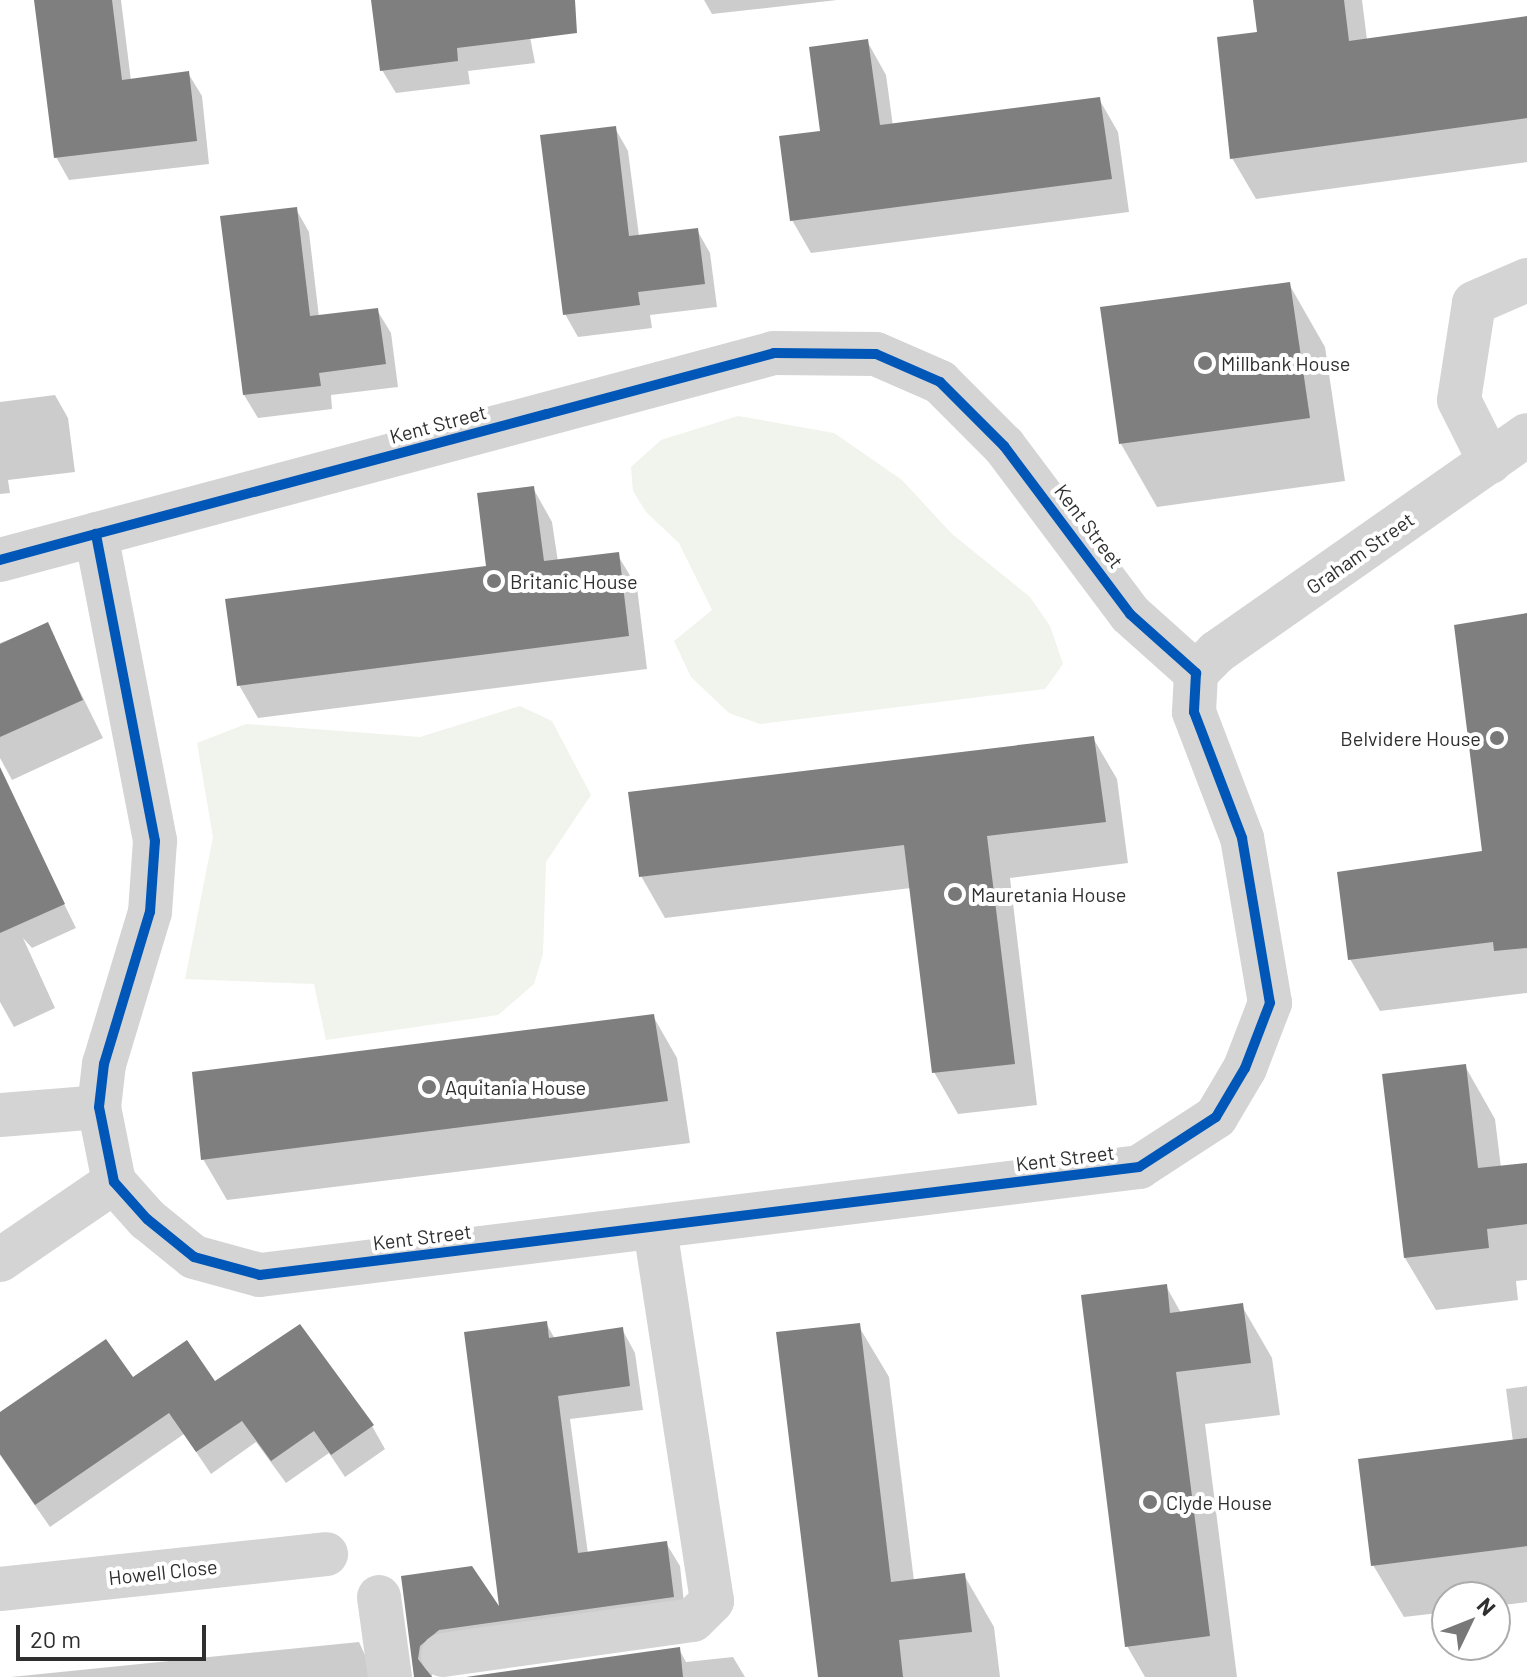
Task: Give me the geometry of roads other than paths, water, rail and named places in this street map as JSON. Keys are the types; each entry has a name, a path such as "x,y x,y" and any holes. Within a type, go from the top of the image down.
{"street":[{"path":"1490,462 1459,400 1474,303 1527,280"},
{"name":"Kent Street","path":"0,560 774,353 876,354 940,382 1004,446 1130,614 1196,673 1194,712 1242,838 1270,1003 1245,1068 1216,1117 1139,1167 260,1275 194,1257 147,1219 114,1182"},
{"name":"Graham Street","path":"1196,673 1217,652 1527,435"},
{"path":"0,1260 114,1182 99,1107 104,1064 150,912 155,841 96,534"},
{"path":"0,1115 99,1107"},
{"path":"443,1655 693,1620 712,1601 655,1227"},
{"name":"Howell Close","path":"0,1589 326,1554"},
{"path":"379,1597 390,1677"}],"place":[{"name":"Millbank House","path":"1205,363"},
{"name":"Britanic House","path":"494,581"},
{"name":"Belvidere House","path":"1497,738"},
{"name":"Mauretania House","path":"955,894"},
{"name":"Aquitania House","path":"429,1087"},
{"name":"Clyde House","path":"1150,1502"}]}
